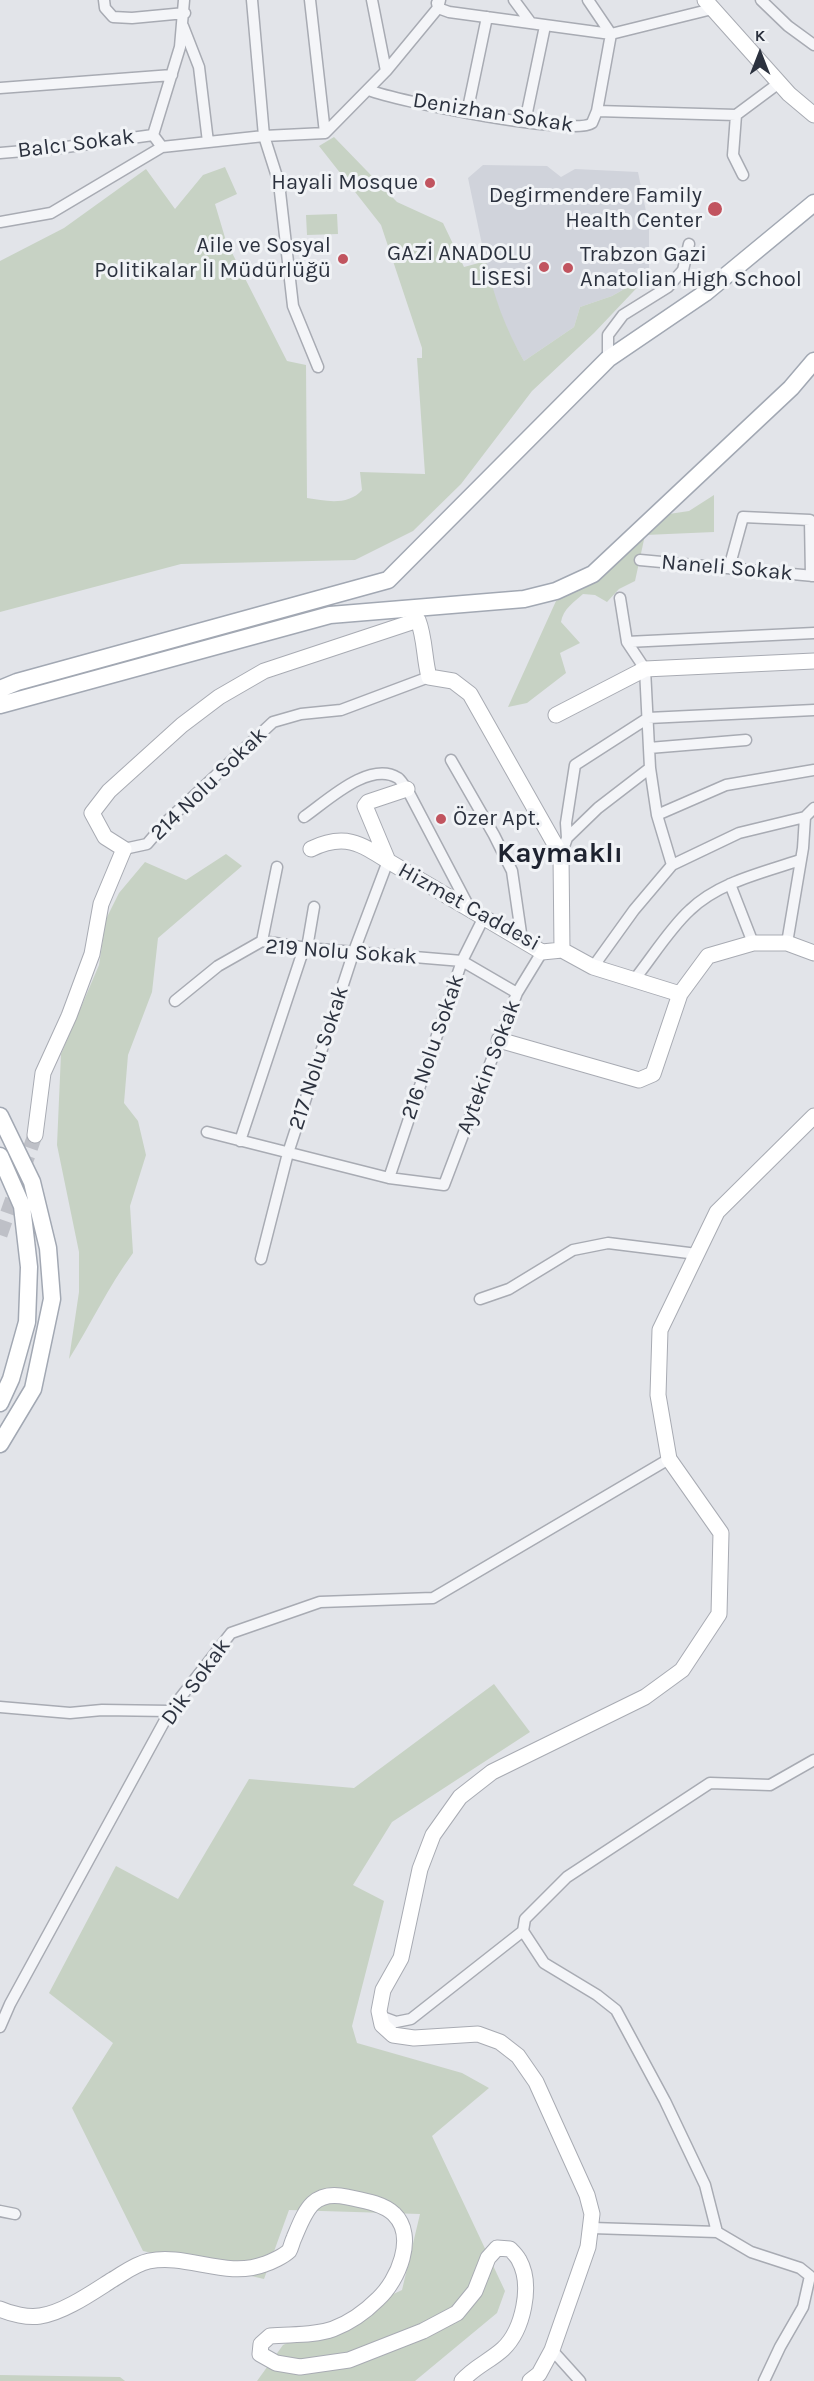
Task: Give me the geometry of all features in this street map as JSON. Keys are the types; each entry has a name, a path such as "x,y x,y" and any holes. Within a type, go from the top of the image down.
{"main road":[{"path":"0,689 17,682 388,580 608,360 705,293 814,203"},
{"path":"0,705 330,615 524,599 556,591 593,574 791,388 814,361"},
{"path":"0,1116 33,1182 48,1248 52,1299 33,1389 0,1444"},
{"path":"0,1156 22,1206 29,1267 27,1322 11,1379 0,1403"}],"street":[{"path":"104,0 105,8 113,17 184,19"},
{"path":"162,147 153,135 180,47 184,0"},
{"path":"252,0 264,136 279,183 293,306 318,367"},
{"path":"310,0 325,133"},
{"path":"372,0 386,71"},
{"path":"514,0 531,23"},
{"path":"588,0 611,34 597,111"},
{"path":"761,0 788,26 814,45"},
{"path":"0,222 51,213 162,147 264,136 325,133 386,71 438,3 487,17 611,34 708,5 779,83 814,115"},
{"path":"467,113 487,17"},
{"path":"184,19 199,68 208,142"},
{"path":"525,122 545,26"},
{"path":"0,88 172,75"},
{"path":"743,175 733,155 736,115 779,83"},
{"name":"Denizhan Sokak","path":"369,90 467,113 525,122 587,127 592,123 597,111 736,115"},
{"name":"Balcı Sokak","path":"0,153 59,148 153,135"},
{"path":"608,360 608,335 623,315 668,286 683,270 689,243"},
{"path":"729,568 743,517 810,519 812,576"},
{"name":"Naneli Sokak","path":"640,560 812,576"},
{"path":"620,598 627,642 645,669 650,768 657,815 672,865"},
{"path":"35,1135 43,1073 69,1016 92,954 101,904 124,849 105,837 92,813 109,791 182,725 219,697 264,671 418,620 423,633 429,677"},
{"path":"627,642 814,633"},
{"path":"556,715 645,669 814,661"},
{"name":"214 Nolu Sokak","path":"124,849 147,844 165,823 273,722 302,714 341,710 429,677"},
{"name":"Hizmet Caddesi","path":"407,789 368,802 365,806 388,861 542,952 562,950 561,855 470,694 453,681 429,677"},
{"path":"561,855 567,838 566,823 575,765 648,718 814,710"},
{"path":"649,748 746,740"},
{"path":"451,760 512,871 522,940"},
{"path":"567,838 598,808 650,768"},
{"path":"657,815 726,784 814,770"},
{"path":"304,817 355,779 383,774 399,778 477,915"},
{"path":"787,943 805,817 814,805"},
{"path":"594,967 634,910 672,865 739,833 805,817"},
{"path":"311,849 340,840 360,844 388,861"},
{"path":"634,980 689,910 708,896 730,884 800,860"},
{"name":"217 Nolu Sokak","path":"261,1259 288,1154 354,951 388,861"},
{"path":"262,941 277,867"},
{"path":"730,884 753,943"},
{"path":"240,1141 301,957 307,948 314,907"},
{"name":"216 Nolu Sokak","path":"389,1178 477,915"},
{"name":"219 Nolu Sokak","path":"175,1002 218,966 262,941 307,948 462,961 517,993"},
{"path":"499,1040 639,1080 653,1074 680,994 708,956 753,943 787,943 814,953"},
{"path":"562,950 594,967 680,994"},
{"name":"Aytekin Sokak","path":"389,1178 444,1185 517,993 542,952"},
{"path":"530,2381 539,2374 552,2350 571,2300 592,2228 592,2214 587,2195 536,2082 519,2056 500,2042 478,2034 435,2037 393,2035 382,2025 380,2016 383,1990 401,1958 420,1869 433,1835 460,1797 492,1772 645,1697 682,1670 719,1614 721,1533 669,1459 657,1395 660,1330 717,1212 814,1116"},
{"path":"207,1132 389,1178"},
{"path":"480,1299 509,1289 573,1250 608,1243 697,1254"},
{"name":"Dik Sokak","path":"0,2027 10,2004 170,1711 231,1633 320,1602 433,1598 669,1459"},
{"path":"0,1707 70,1713 102,1710 170,1711"},
{"path":"380,2016 396,2022 411,2019 523,1931 525,1919 567,1877 710,1783 770,1785 814,1760"},
{"path":"523,1931 544,1963 597,1995 616,2010 665,2101 705,2185 717,2232"},
{"path":"0,2310 11,2314 39,2317 79,2301 131,2268 148,2261 168,2260 244,2270 266,2264 288,2251 307,2207 320,2198 342,2196 372,2203 394,2214 404,2234 403,2254 394,2279 380,2299 333,2329 315,2333 270,2336 261,2344 260,2354 276,2363 300,2367 349,2360 423,2331 457,2313 475,2291 488,2258 497,2248 510,2249 519,2261 525,2283 523,2310 514,2334 503,2348 471,2371 462,2381"},
{"path":"0,2211 15,2214"},
{"path":"592,2228 717,2232 751,2252 800,2268 810,2276 804,2307 780,2347 764,2381"},
{"path":"552,2350 580,2381"}],"shaded area":[{"name":"Trabzon Gazi Anatolian High School","path":"483,165 547,166 561,177 575,169 638,172 649,226 649,275 612,296 580,307 574,327 524,361 507,332 493,297 468,178"}],"green space":[{"path":"334,137 397,202 443,223 464,267 486,261 501,312 524,361 574,327 580,307 612,296 649,275 594,333 532,391 461,484 413,531 355,560 181,564 0,612 0,261 64,228 146,169 175,209 203,175 225,167 237,194 215,204 226,241 287,361 306,365 307,498 336,501 350,498 362,490 360,472 425,474 417,358 422,358 422,348 381,225 319,146"},
{"path":"337,214 338,234 307,235 306,215"},
{"path":"714,495 714,532 645,535 635,581 619,589 607,602 595,595 583,594 569,606 561,622 580,643 560,653 566,673 527,703 508,707 556,601 600,578 645,532 669,514 689,511"},
{"path":"226,854 242,866 158,938 152,992 128,1055 124,1103 138,1121 146,1155 130,1206 133,1253 69,1359 79,1292 79,1252 57,1145 61,1054 99,965 106,919 119,893 145,862 186,880"},
{"path":"494,1684 530,1732 392,1822 353,1885 384,1901 352,2026 357,2043 462,2073 489,2088 432,2136 505,2291 497,2313 415,2381 257,2381 283,2345 402,2290 420,2214 289,2210 264,2279 143,2251 72,2108 113,2043 49,1993 116,1866 178,1899 249,1779 354,1788"},
{"path":"0,2375 120,2377 125,2381 0,2381"}],"tunnel":[{"path":"0,1235 35,1135"}],"place":[{"name":"Hayali Mosque","path":"430,183"},
{"name":"Degirmendere Family Health Center","path":"715,209"},
{"name":"Aile ve Sosyal Politikalar İl Müdürlüğü","path":"343,259"},
{"name":"GAZİ ANADOLU LİSESİ","path":"544,267"},
{"name":"Trabzon Gazi Anatolian High School","path":"568,268"},
{"name":"Özer Apt.","path":"441,819"}],"district":[{"name":"Kaymaklı","path":"560,854"}]}
